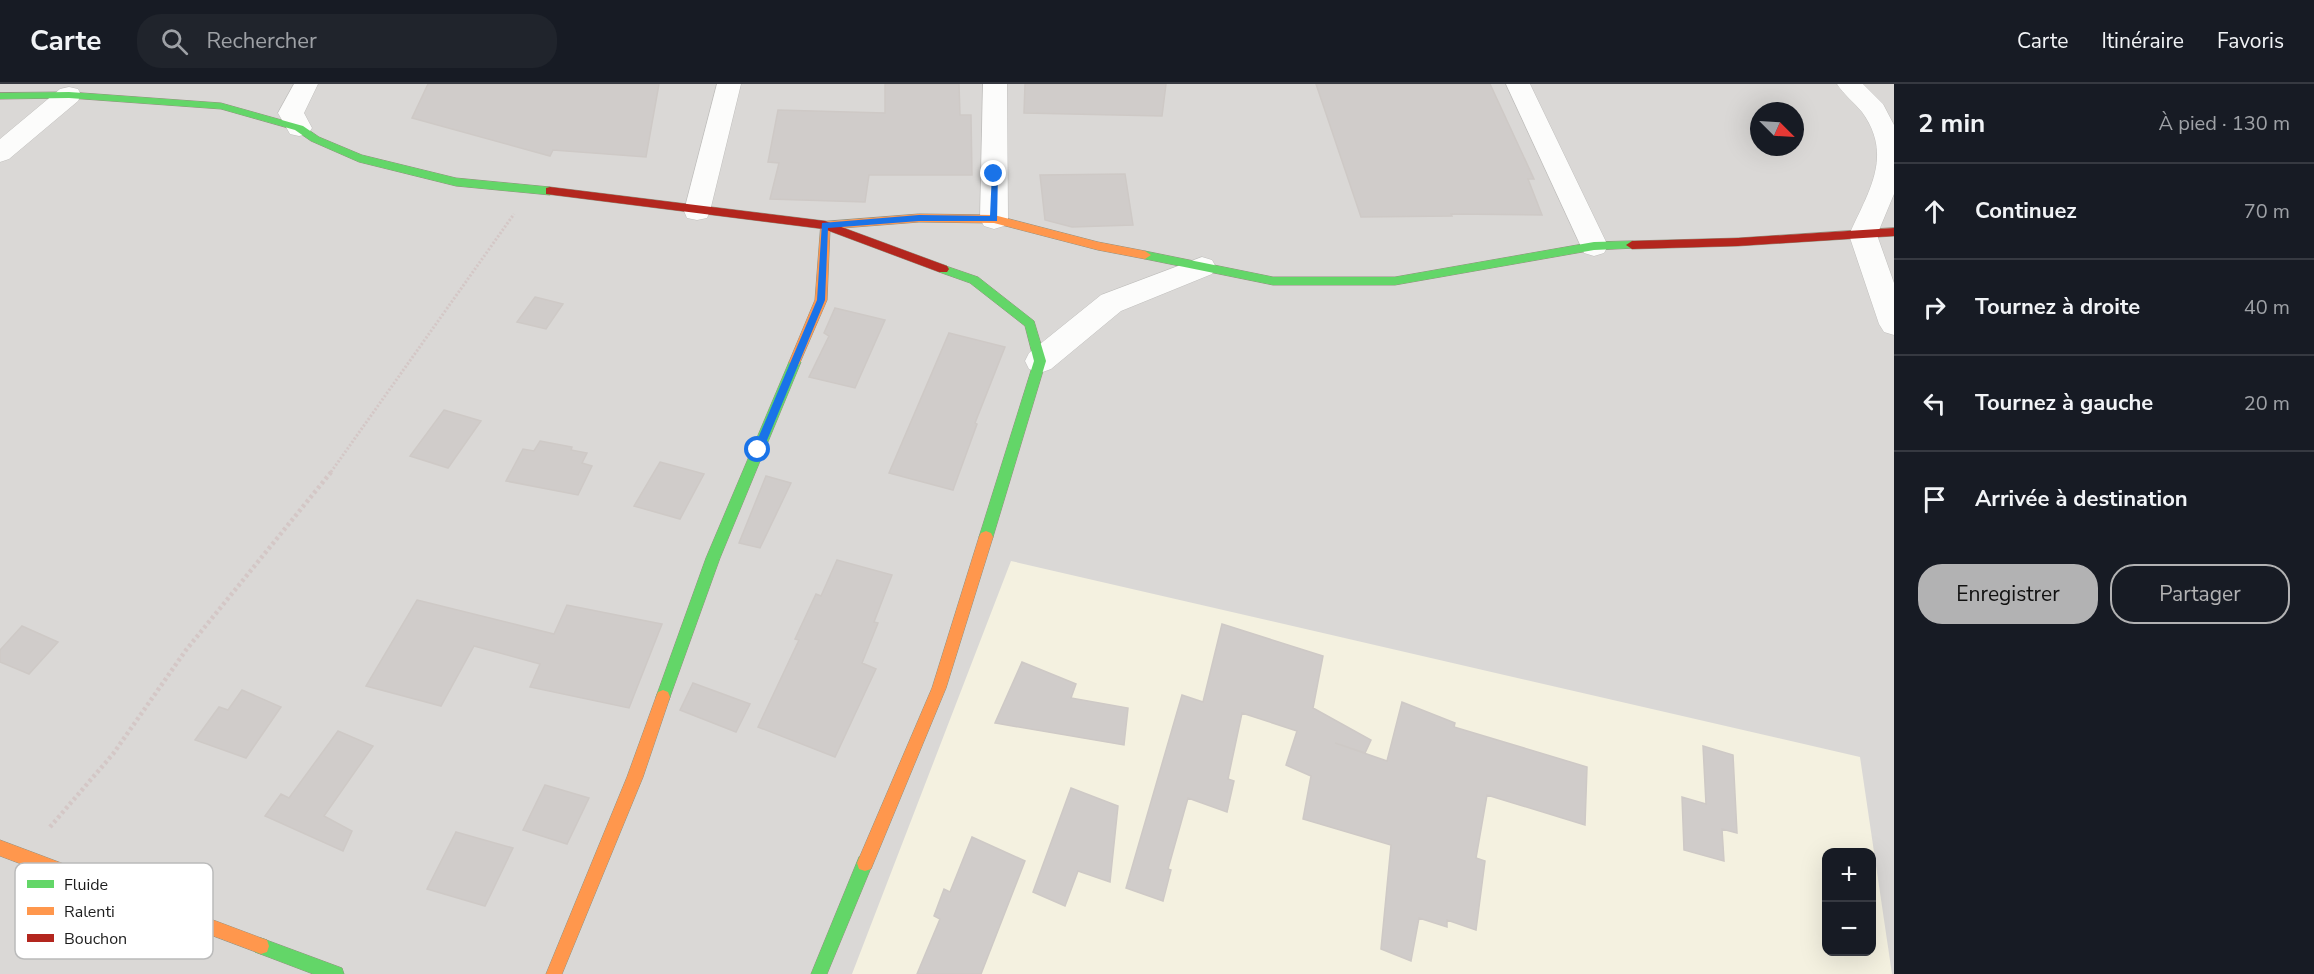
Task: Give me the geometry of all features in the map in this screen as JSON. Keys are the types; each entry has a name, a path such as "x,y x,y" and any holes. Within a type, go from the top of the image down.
{"street":[{"path":"299,128 291,113 306,84"},
{"path":"697,211 729,84"},
{"path":"994,219 995,84"},
{"path":"1518,84 1594,246"},
{"path":"1849,84 1874,110 1892,148 1891,170 1863,235 1894,324"},
{"path":"0,153 69,95"},
{"path":"0,96 69,95 221,106 299,128 315,139 358,158 456,182 588,195 697,211 825,225 919,218 994,219 1087,243 1273,281 1395,281 1594,246 1738,242 1863,235 1894,231"},
{"path":"819,974 939,688 1040,361 1030,324 974,280 825,225"},
{"path":"554,974 635,777 713,558 821,300 825,225"},
{"path":"1040,361 1111,303 1202,267"},
{"path":"0,848 40,863"},
{"path":"213,928 336,974"}],"path":[{"path":"24,857 113,754 186,650 339,462 531,189"}],"shaded area":[{"path":"0,84 1894,84 1894,974 0,974"},
{"path":"1011,561 1860,757 1873,848 1822,848 1822,956 1876,956 1876,866 1892,974 852,974"}],"building":[{"path":"428,84 659,84 646,157 553,150 550,156 412,118"},
{"path":"885,84 959,84 960,115 971,115 972,175 869,175 865,202 770,199 779,163 768,162 778,110 885,113"},
{"path":"1025,84 1166,84 1162,116 1024,113"},
{"path":"1316,84 1490,84 1534,179 1528,179 1542,215 1451,214 1452,216 1361,217"},
{"path":"1125,174 1133,225 1072,227 1045,220 1040,175"},
{"path":"535,297 563,304 546,329 517,322"},
{"path":"835,308 885,320 855,388 809,377 829,336 824,333"},
{"path":"949,333 1005,347 975,423 977,424 953,490 889,473"},
{"path":"444,410 481,421 448,468 410,456"},
{"path":"540,441 572,447 571,450 587,453 582,463 592,466 578,495 506,481 523,449 534,451"},
{"path":"660,462 704,474 680,519 634,506"},
{"path":"766,476 791,483 760,548 739,543"},
{"path":"837,560 892,575 874,622 878,623 862,663 876,669 835,757 758,727 799,640 795,639 816,594 821,596"},
{"path":"417,600 554,634 567,605 662,624 629,708 530,687 540,664 474,646 441,706 366,686"},
{"path":"1222,624 1323,656 1313,708 1371,740 1365,753 1335,743 1387,761 1402,702 1455,723 1454,727 1587,767 1585,825 1487,795 1476,858 1485,861 1476,930 1447,920 1447,927 1419,918 1411,961 1381,949 1391,845 1303,819 1311,776 1286,765 1297,731 1242,713 1228,779 1234,781 1227,812 1188,798 1168,869 1171,870 1163,901 1126,888 1182,695 1203,702"},
{"path":"22,626 58,642 29,674 0,662 0,650"},
{"path":"1022,662 1076,684 1071,698 1128,708 1124,745 995,723"},
{"path":"693,683 750,704 736,732 680,710"},
{"path":"242,690 281,707 246,758 195,740 219,707 228,710"},
{"path":"338,731 373,746 324,816 352,831 343,851 265,816 281,794 289,798"},
{"path":"1703,746 1733,755 1737,833 1722,829 1724,861 1684,850 1682,797 1706,804"},
{"path":"545,785 589,798 567,844 523,830"},
{"path":"1071,788 1118,806 1110,882 1078,871 1065,906 1033,892"},
{"path":"456,832 513,848 485,906 427,889"},
{"path":"972,837 1025,861 981,974 917,974 940,919 934,916 944,889 950,892"}],"traffic: fast":[{"path":"0,96 69,95 221,106 299,128 315,139 359,158 456,182 550,191"},
{"path":"1145,255 1273,281 1395,281 1594,246 1632,245"},
{"path":"943,269 974,280 1030,324 1040,361 986,537"},
{"path":"663,697 713,558 795,362"},
{"path":"819,974 865,863"},
{"path":"261,946 336,974"}],"traffic: slow":[{"path":"795,362 821,300 825,225 919,218 994,219 1098,246 1145,255"},
{"path":"865,863 939,688 986,537"},
{"path":"554,974 635,777 663,697"},
{"path":"0,848 40,863"},
{"path":"213,928 261,946"}],"traffic: jam":[{"path":"550,191 825,225 943,269"},
{"path":"1632,245 1738,242 1894,232"}],"route":[{"path":"758,450 821,300 825,225 919,218 994,219 994,174"}]}
